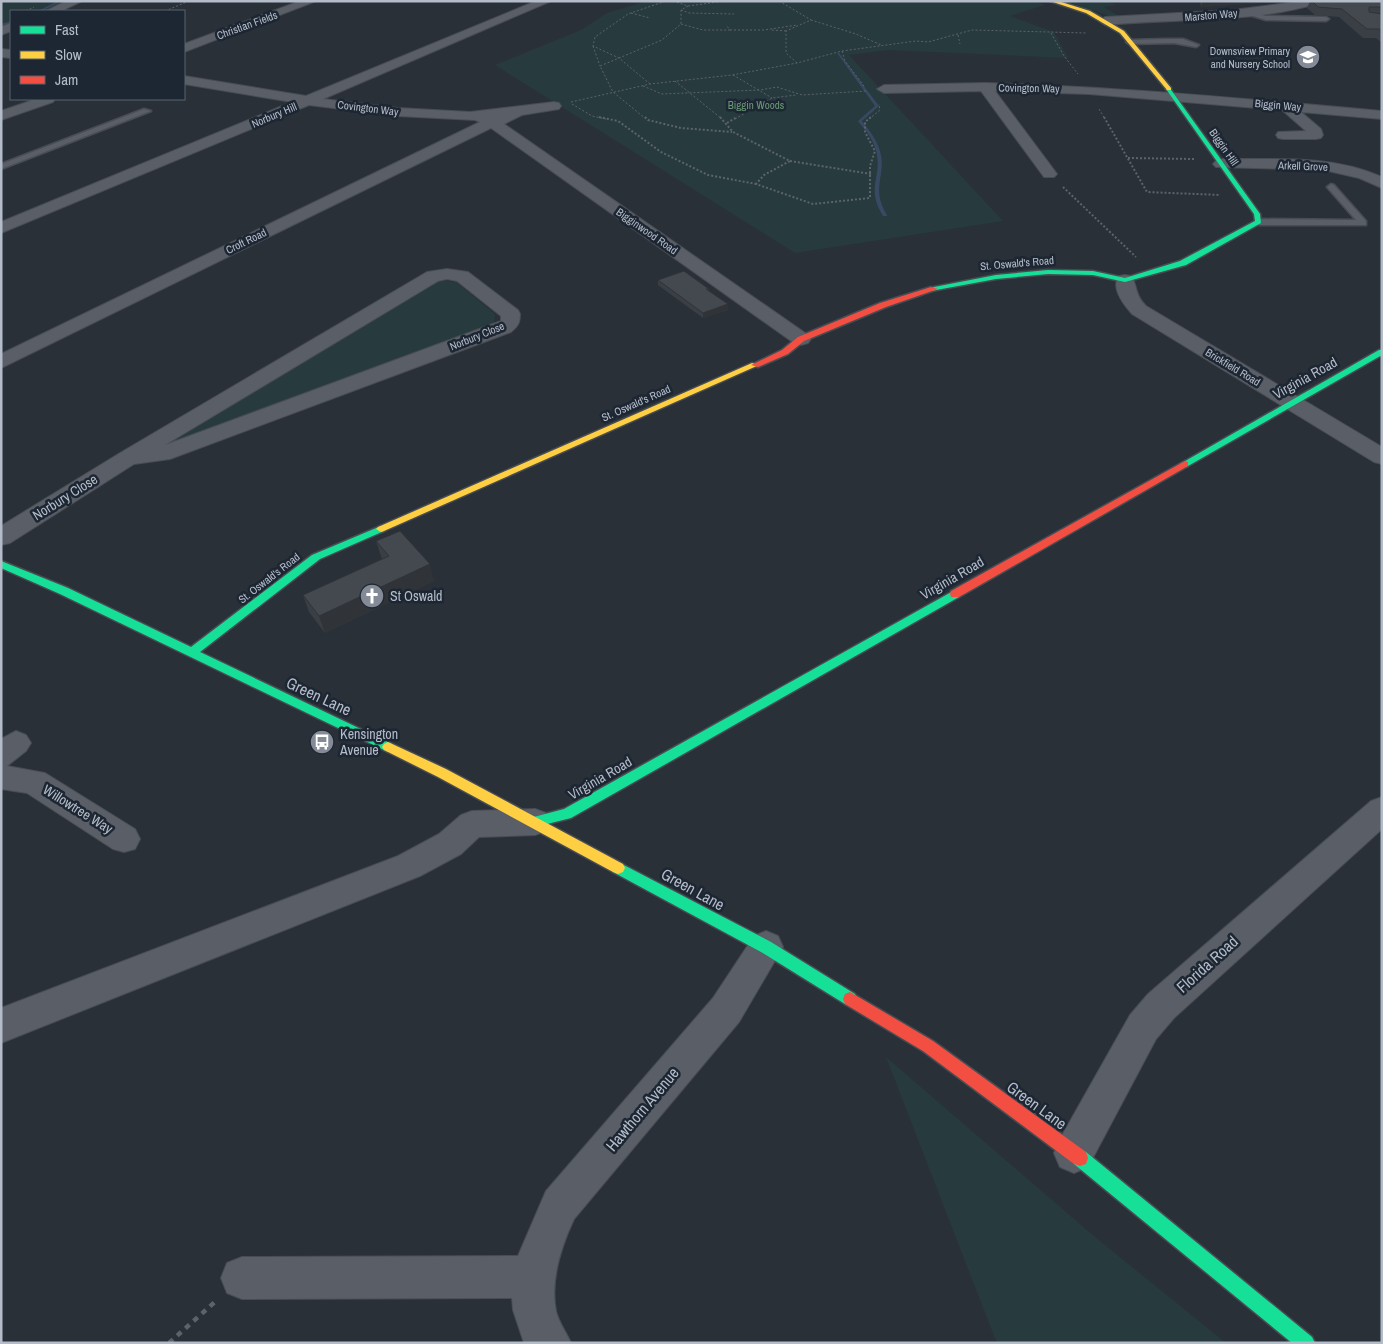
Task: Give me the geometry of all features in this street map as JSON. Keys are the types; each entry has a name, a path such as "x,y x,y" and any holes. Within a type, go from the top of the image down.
{"street":[{"path":"55,10 78,1"},
{"name":"Christian Fields","path":"185,48 311,1"},
{"name":"Norbury Hill","path":"1,228 546,1"},
{"name":"Biggin Hill","path":"1052,1 1088,12 1105,21 1125,37 1174,96 1257,214 1259,222"},
{"name":"Marston Way","path":"1105,21 1139,18 1204,17 1290,8 1315,1"},
{"name":"Covington Way","path":"185,80 311,100 405,112 472,116 554,106"},
{"path":"985,87 1049,174"},
{"name":"Covington Way","path":"884,89 985,87 1089,90 1174,96"},
{"name":"Biggin Way","path":"1174,96 1382,115"},
{"path":"1,116 45,100"},
{"path":"1284,134 1316,135 1316,132 1286,106"},
{"name":"Croft Road","path":"1,362 415,158 505,119 520,110"},
{"name":"Bigginwood Road","path":"472,116 492,123 801,339"},
{"name":"Arkell Grove","path":"1219,161 1343,168 1366,174 1382,183"},
{"path":"1125,280 1153,273 1183,262 1259,222"},
{"name":"St. Oswald's Road","path":"191,653 316,557 785,352 801,339 906,296 977,280 1020,274 1093,273 1125,280"},
{"name":"Norbury Close","path":"1,537 128,458 433,276 447,274 462,276 511,314 510,322 504,328 162,454 128,458"},
{"name":"Brickfield Road","path":"1125,280 1125,289 1139,310 1382,457"},
{"name":"Virginia Road","path":"535,822 567,814 1382,352"},
{"name":"Green Lane","path":"1,564 64,592 442,773 766,947 928,1046 1074,1153 1306,1343"},
{"name":"Willowtree Way","path":"1,776 34,782 124,838"},
{"name":"Florida Road","path":"1074,1153 1142,1027 1161,1006 1382,810"},
{"path":"1,1026 409,866 450,844 472,824 535,822"},
{"name":"Hawthorn Avenue","path":"549,1343 541,1333 534,1304 534,1277 546,1232 560,1205 726,1010 742,982 766,947"},
{"path":"242,1278 534,1277"}],"lane":[{"path":"1245,12 1266,18 1326,19"},
{"path":"1125,37 1192,42 1196,45"},
{"path":"1,167 147,111"},
{"path":"1259,222 1363,223 1331,187"}],"path":[{"path":"167,10 189,1"},
{"path":"666,1 631,12 614,21 603,33 594,37 593,46 600,66 613,92 648,120 681,128 733,132 790,161 871,174"},
{"path":"673,1 688,6"},
{"path":"681,10 688,6 724,1"},
{"path":"780,1 811,20 856,34 882,46"},
{"path":"681,10 689,13 734,14"},
{"path":"600,66 662,40 680,24 681,10"},
{"path":"631,12 650,18"},
{"path":"680,24 703,30 786,31 811,20"},
{"path":"726,25 730,30"},
{"path":"764,30 803,25"},
{"path":"842,51 845,61 880,105 880,110 865,122 865,132 875,150 870,166 870,198 813,204 756,184 708,175 661,152 618,122 592,116 569,103 650,84 732,75 797,63 842,51 928,42 972,30 1125,37"},
{"path":"786,31 786,53 797,63"},
{"path":"1051,33 1064,56 1089,90 1147,192 1243,196"},
{"path":"958,34 960,44"},
{"path":"593,46 619,58 650,84"},
{"path":"732,75 772,98"},
{"path":"675,81 727,123 733,132"},
{"path":"642,86 662,94 760,90 777,87 792,94 802,95"},
{"path":"727,123 772,98 884,89"},
{"path":"1128,158 1219,161"},
{"path":"756,184 764,175 790,161"},
{"path":"1049,174 1153,273"},
{"path":"169,1343 242,1278"}],"green space":[{"path":"1,1 71,1 48,10 10,10 10,24 1,28"},
{"name":"Biggin Woods","path":"647,1 1035,1 1045,5 1010,16 1054,32 1068,58 888,50 849,55 1003,221 795,253 495,65 581,30 607,13"},
{"path":"1066,1 1106,1 1117,5 1104,7 1119,16 1110,16"},
{"path":"431,282 456,282 495,314 494,323 487,329 170,445 157,447"},
{"path":"886,1057 1095,1237 1226,1343 999,1343 996,1341"}],"building":[{"path":"1312,1 1382,1 1382,7 1369,7 1369,12 1382,14 1382,31 1379,29 1367,29 1342,9 1318,7"},
{"path":"684,271 728,304 703,313 658,280"},
{"path":"400,531 430,564 319,616 303,595 389,556 376,541"}],"waterway":[{"path":"42,10 61,1"},
{"path":"1,25 10,22"},
{"path":"838,54 877,106 860,121 877,146 879,164 876,192 880,207 885,215"}],"traffic: fast":[{"path":"934,289 996,277 1048,272 1093,273 1125,280 1183,263 1259,222 1257,214 1169,89"},
{"path":"1185,464 1382,352"},
{"path":"191,653 316,557 381,529"},
{"path":"1,564 64,591 388,747"},
{"path":"535,822 567,814 955,594"},
{"path":"618,868 766,947 850,999"},
{"path":"1080,1158 1306,1343"}],"traffic: slow":[{"path":"1052,1 1088,12 1122,32 1169,89"},
{"path":"381,529 755,365"},
{"path":"388,747 442,773 618,868"}],"traffic: jam":[{"path":"755,365 785,352 801,339 883,305 934,289"},
{"path":"955,594 1185,464"},
{"path":"850,999 928,1046 1080,1158"}],"place":[{"name":"Downsview Primary and Nursery School","path":"1308,57"},
{"name":"St Oswald","path":"372,596"},
{"name":"Kensington Avenue","path":"322,742"}]}
